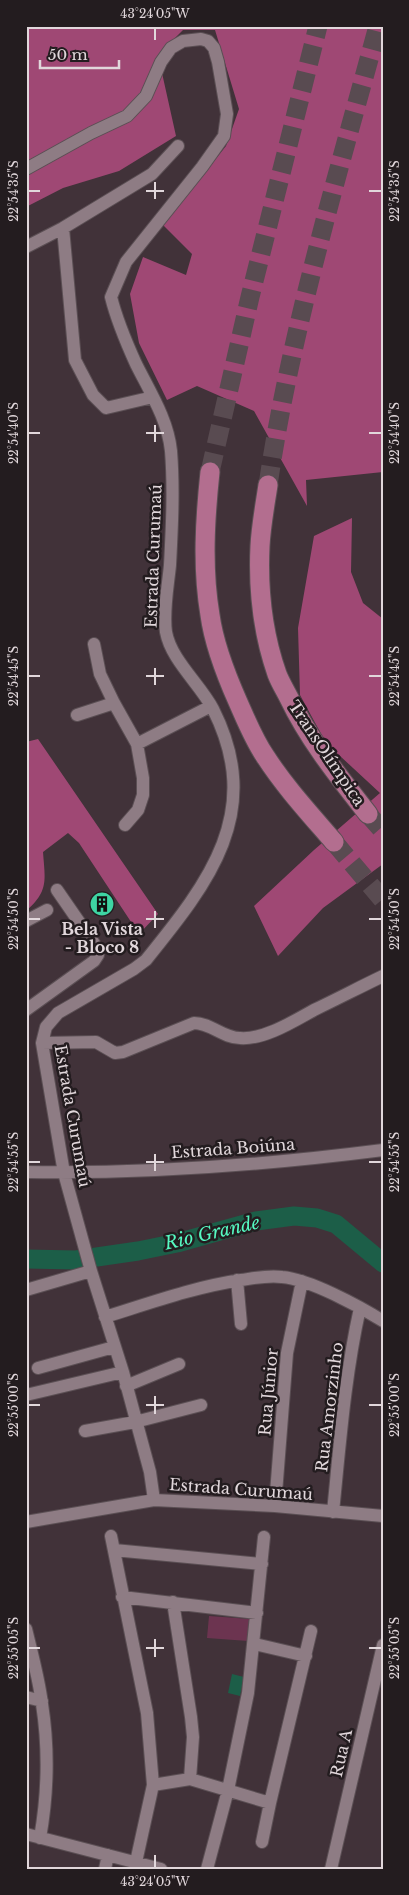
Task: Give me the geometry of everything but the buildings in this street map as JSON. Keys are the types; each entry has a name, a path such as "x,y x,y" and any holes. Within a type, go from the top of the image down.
{"highway":[{"path":"210,472 205,532 205,570 210,617 225,672 264,755 334,842"},
{"name":"TransOlímpica","path":"268,485 260,545 260,580 265,627 277,675 295,710 316,743 368,814"}],"street":[{"name":"Estrada Curumaú","path":"26,170 91,133 127,116 146,96 161,62 172,48 183,41 201,39 208,42 214,48 226,114 224,136 202,167 126,262 111,297 125,340 165,423 171,450 172,540 165,619 166,633 175,655 211,706 222,727 229,748 234,783 228,829 222,847 207,878 146,960 58,1014 46,1028 42,1043 64,1173 150,1472 154,1500 275,1506 383,1516"},
{"path":"26,247 62,228 152,174 178,146"},
{"path":"62,228 75,360 93,395 106,408 153,397"},
{"path":"94,644 100,674 137,744 143,778 143,795 138,810 125,826"},
{"path":"77,715 114,703"},
{"path":"137,744 211,706"},
{"path":"26,1010 94,961 98,955 96,945 57,890"},
{"path":"26,922 47,910"},
{"path":"42,1043 96,1042 115,1053 123,1052 194,1023 202,1023 230,1036 253,1038 280,1028 383,976"},
{"name":"Estrada Boiúna","path":"26,1172 64,1173 205,1168 383,1150"},
{"path":"26,1290 90,1268"},
{"path":"105,1318 213,1284 266,1276 284,1276 302,1281 383,1321"},
{"path":"237,1280 241,1324"},
{"name":"Rua Júnior","path":"275,1506 287,1353 302,1281"},
{"name":"Rua Amorzinho","path":"333,1512 344,1395 360,1308"},
{"path":"38,1368 114,1347"},
{"path":"126,1386 179,1364"},
{"path":"26,1395 122,1372"},
{"path":"85,1431 135,1422 201,1405"},
{"path":"26,1522 154,1500"},
{"path":"111,1536 147,1713 154,1785 136,1862"},
{"path":"207,1869 228,1790 248,1693 255,1644 264,1537"},
{"path":"114,1550 262,1564"},
{"path":"122,1597 257,1613"},
{"path":"173,1602 193,1737 190,1780"},
{"path":"26,1629 42,1701 46,1732 47,1780 45,1811 40,1838"},
{"path":"262,1842 312,1632"},
{"path":"255,1644 306,1656"},
{"name":"Rua A","path":"331,1869 383,1645"},
{"path":"26,1697 42,1701"},
{"path":"154,1785 190,1780 270,1802"},
{"path":"26,1834 161,1869"},
{"path":"105,1869 108,1855"}],"shaded area":[{"path":"26,26 383,26 383,472 306,480 307,506 254,411 197,386 167,400 139,343 130,294 143,257 186,275 192,254 163,225 226,146 239,109 215,30 183,30 158,55 176,136 119,171 63,188 26,207"},
{"path":"352,518 351,572 363,603 383,619 383,864 323,908 278,956 254,906 314,850 380,793 326,743 300,695 298,628 314,536"},
{"path":"38,739 158,914 139,934 79,843 68,833 43,852 45,878 42,891 26,911 26,742"},
{"path":"209,1616 250,1619 248,1641 207,1638"},
{"path":"232,1674 244,1677 240,1696 228,1693"}],"waterway":[{"name":"Rio Grande","path":"26,1259 76,1260 138,1251 177,1243 256,1221 294,1216 317,1218 336,1224 383,1263"}],"tunnel":[{"path":"210,472 250,297 318,26"},
{"path":"268,485 289,369 302,311 378,26"},
{"path":"368,814 383,831"},
{"path":"334,842 383,900"}],"place":[{"name":"Bela Vista - Bloco 8","path":"102,904"}]}
